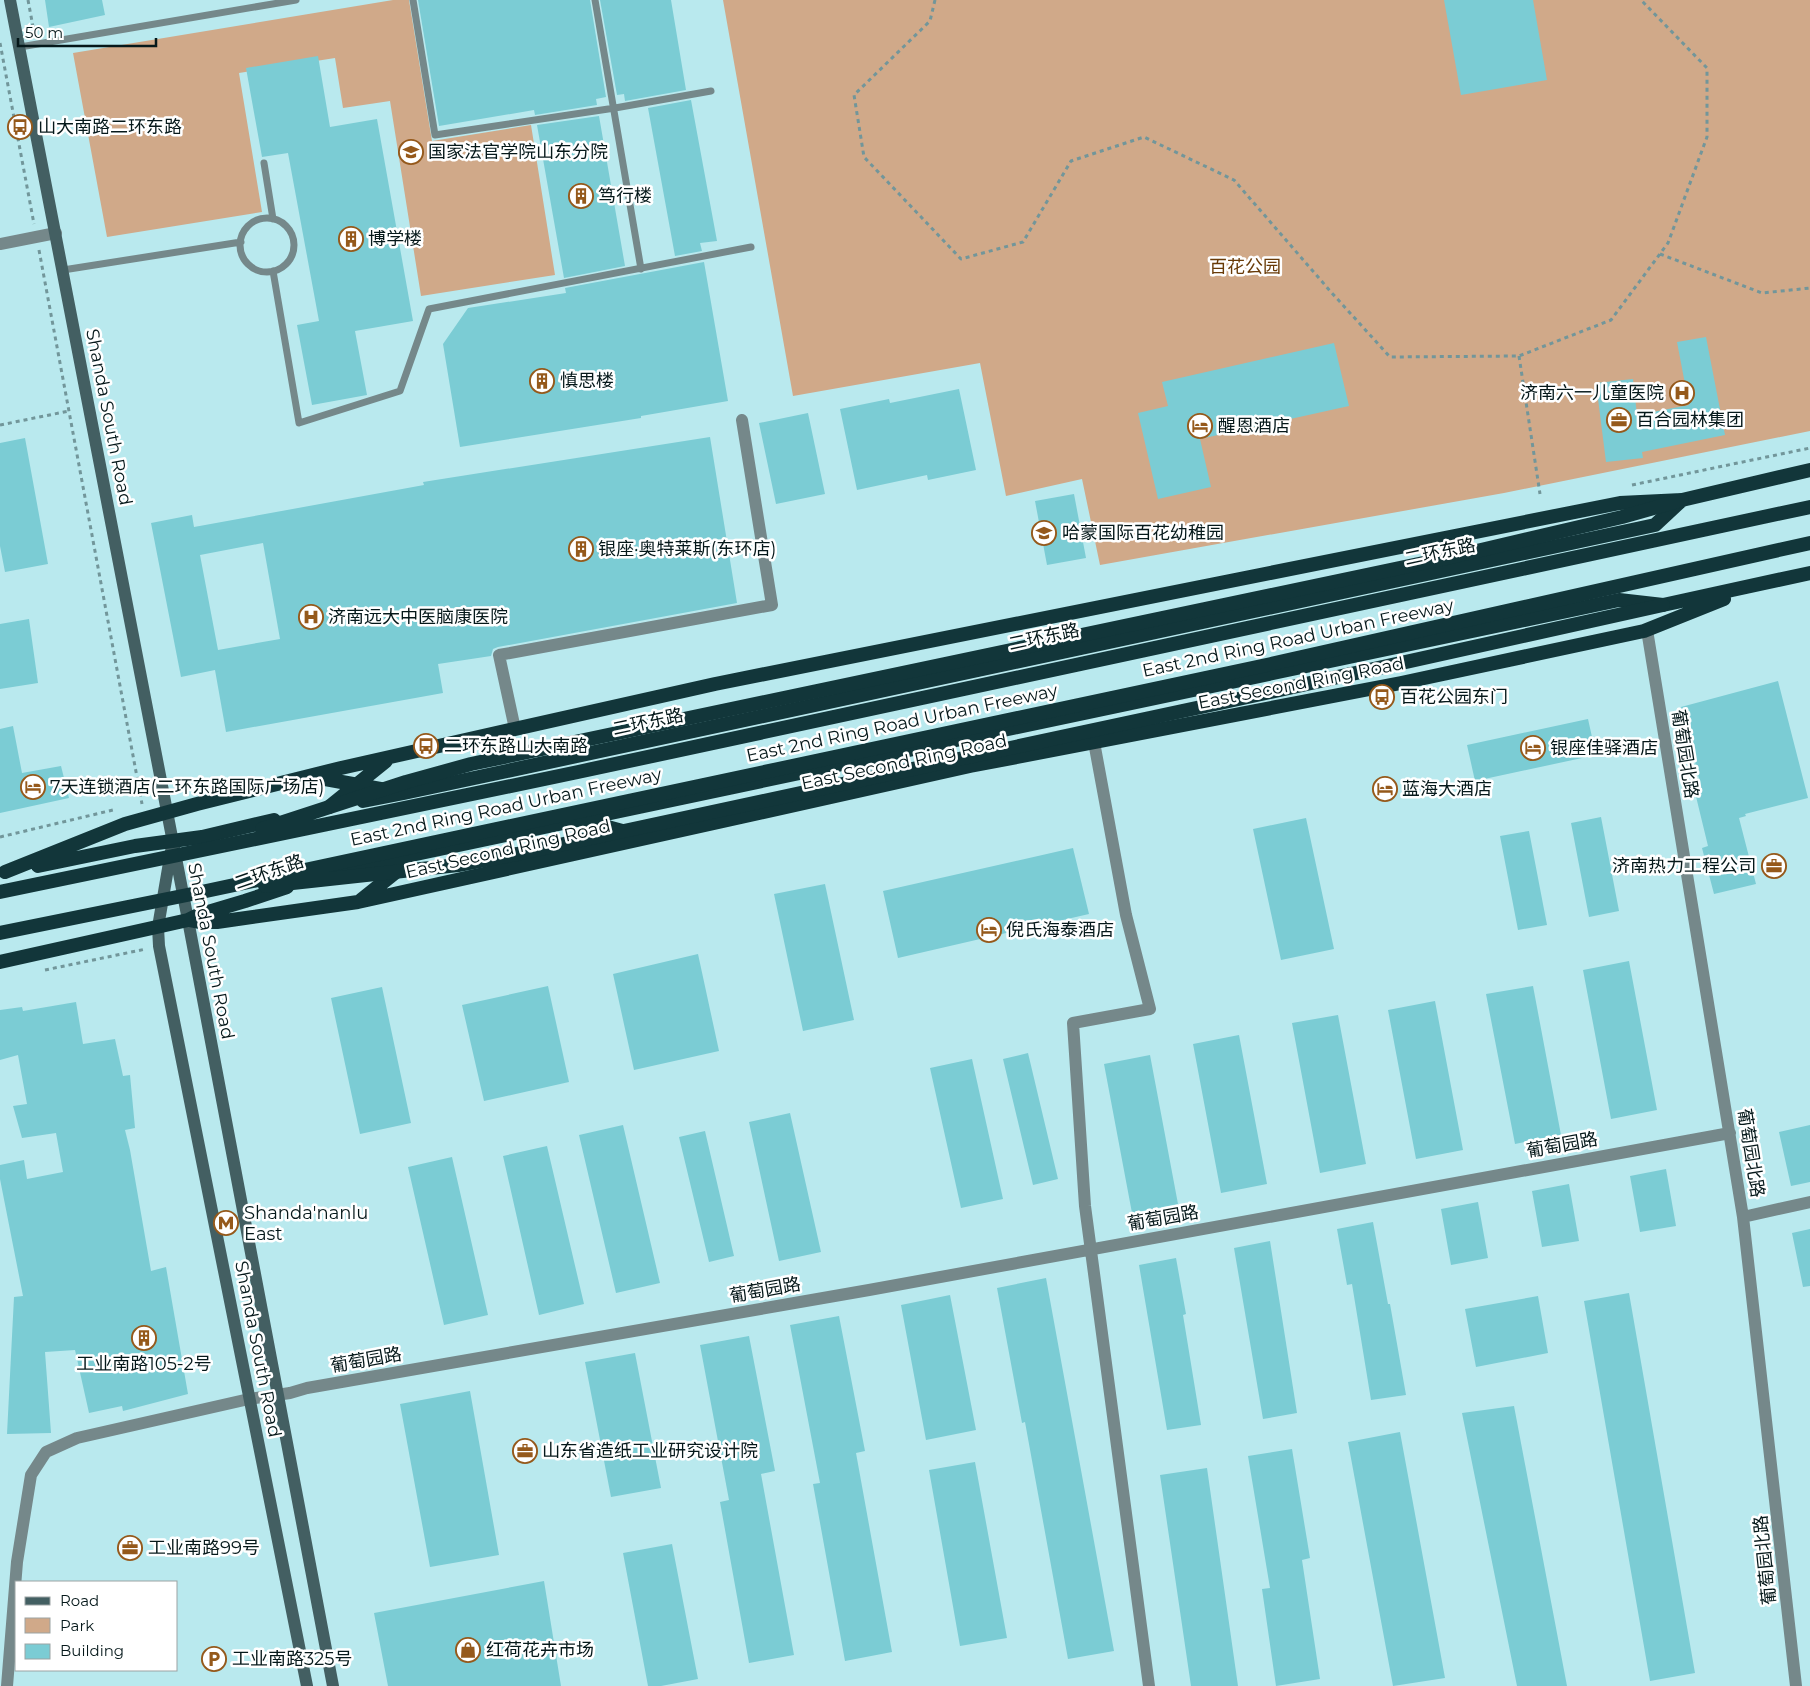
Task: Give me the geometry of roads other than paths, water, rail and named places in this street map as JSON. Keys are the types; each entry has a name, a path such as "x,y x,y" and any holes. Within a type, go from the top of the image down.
{"highway":[{"path":"188,853 406,782 471,764 1447,558 1810,470"},
{"path":"3,873 139,820 167,812 308,776 725,682 1620,503 1682,500"},
{"name":"二环东路","path":"173,841 202,837 329,806 404,794 1655,525 1682,500"},
{"name":"East 2nd Ring Road Urban Freeway","path":"0,892 598,768 1810,507"},
{"name":"East 2nd Ring Road Urban Freeway","path":"0,933 192,894 1271,664 1810,543"},
{"name":"East Second Ring Road","path":"0,962 188,920 217,922 358,902 970,766 1401,683 1647,630 1769,582 1810,573"},
{"name":"二环东路","path":"188,920 198,915 326,873 422,852 1620,600 1663,605 1769,582"},
{"path":"192,894 458,865 492,859 1252,696 1663,605"},
{"name":"二环东路","path":"329,806 391,757"},
{"name":"二环东路","path":"308,776 404,794"},
{"name":"二环东路","path":"578,820 646,838"},
{"path":"3,873 135,846 173,841"},
{"name":"二环东路","path":"358,902 422,852"}],"main road":[{"name":"Shanda South Road","path":"10,0 173,841 333,1686"},
{"name":"Shanda South Road","path":"173,841 158,927 160,946 307,1686"}],"street":[{"path":"0,244 56,233"},
{"path":"515,729 499,655 772,605 742,420"},
{"name":"葡萄园北路","path":"1647,630 1744,1217 1796,1686"},
{"path":"1094,742 1126,915 1150,1009 1074,1023 1085,1206 1149,1686"},
{"name":"葡萄园路","path":"15,1581 32,1475 46,1452 77,1438 249,1399 1091,1249 1730,1132"},
{"path":"1744,1217 1810,1202"},
{"name":"葡萄园路","path":"7,1686 15,1587"}],"lane":[{"path":"20,47 296,0"},
{"path":"413,0 435,135 615,108 711,91"},
{"path":"595,0 615,108 641,269"},
{"path":"264,163 273,219"},
{"path":"264,218 273,219 282,222 293,236 293,254 282,268 265,272 257,270 250,265 241,251 241,242 243,233 248,226 264,218"},
{"path":"63,270 241,242"},
{"path":"273,271 300,423 400,391 429,309 751,247"}],"place":[{"name":"山大南路二环东路","path":"20,127"},
{"name":"国家法官学院山东分院","path":"411,152"},
{"name":"笃行楼","path":"581,196"},
{"name":"博学楼","path":"351,239"},
{"name":"慎思楼","path":"542,381"},
{"name":"济南六一儿童医院","path":"1682,393"},
{"name":"百合园林集团","path":"1619,420"},
{"name":"醒恩酒店","path":"1200,426"},
{"name":"哈蒙国际百花幼稚园","path":"1044,533"},
{"name":"银座·奥特莱斯(东环店)","path":"581,549"},
{"name":"济南远大中医脑康医院","path":"311,617"},
{"name":"百花公园东门","path":"1382,697"},
{"name":"二环东路山大南路","path":"426,746"},
{"name":"银座佳驿酒店","path":"1533,748"},
{"name":"7天连锁酒店(二环东路国际广场店)","path":"33,787"},
{"name":"蓝海大酒店","path":"1385,789"},
{"name":"济南热力工程公司","path":"1774,866"},
{"name":"倪氏海泰酒店","path":"989,930"},
{"name":"Shanda'nanlu East","path":"226,1223"},
{"name":"工业南路105-2号","path":"144,1338"},
{"name":"山东省造纸工业研究设计院","path":"525,1451"},
{"name":"工业南路99号","path":"130,1548"},
{"name":"红荷花卉市场","path":"468,1650"},
{"name":"工业南路325号","path":"214,1659"}],"park label":[{"name":"百花公园","path":"1245,267"}]}
